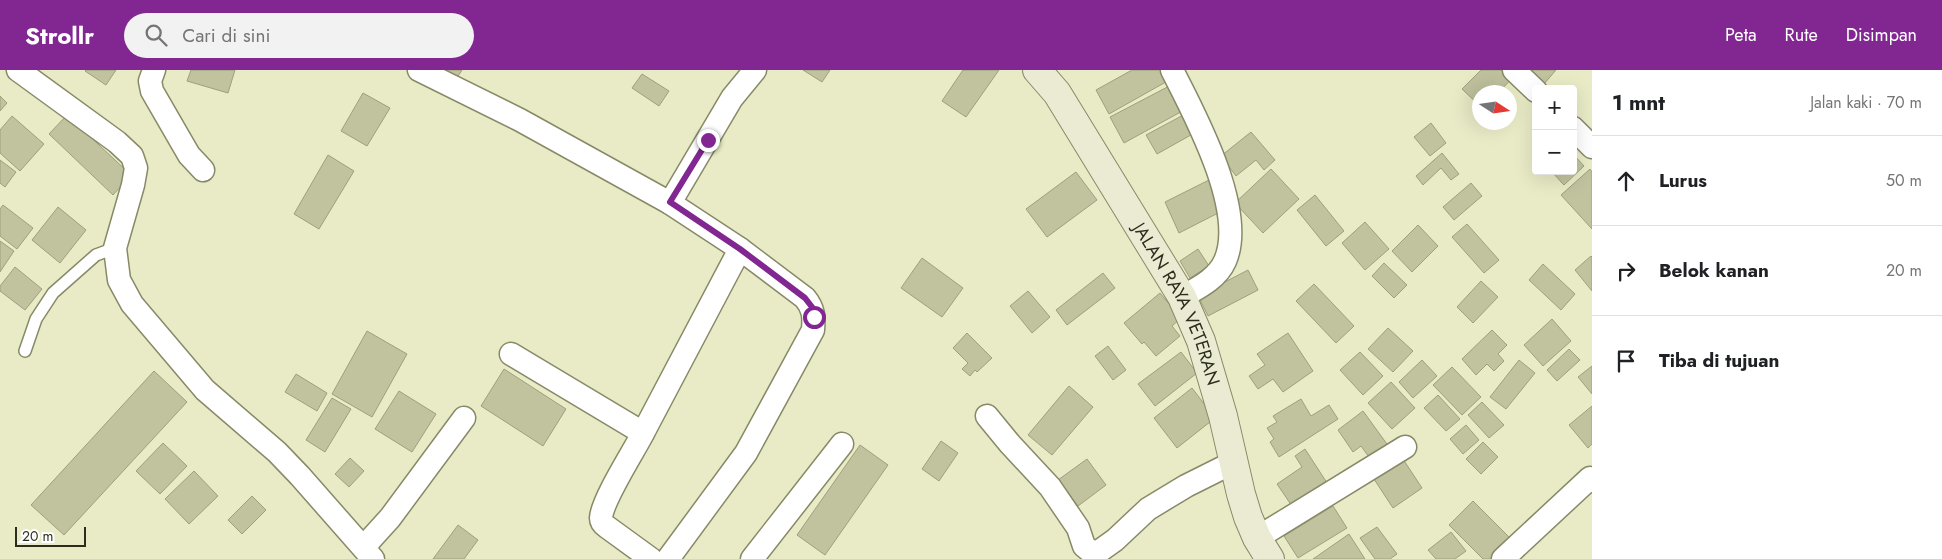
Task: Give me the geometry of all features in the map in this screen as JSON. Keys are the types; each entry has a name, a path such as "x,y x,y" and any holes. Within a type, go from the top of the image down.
{"street":[{"path":"18,70 118,142 132,156 136,168 133,185 115,248 120,280 132,304 205,390 277,452 300,476 373,543 464,418"},
{"path":"154,70 150,81 152,91 189,155 203,170"},
{"path":"419,70 520,120 670,202 740,249 805,298 812,307 814,317 813,330 746,453 668,559"},
{"path":"670,202 732,98 755,70"},
{"name":"JALAN RAYA VETERAN","path":"1037,70 1057,93 1182,297 1202,341 1241,494 1264,548"},
{"path":"1172,70 1203,131 1218,172 1228,210 1230,244 1224,262 1213,278 1182,297"},
{"path":"1514,70 1532,87"},
{"path":"1575,130 1592,147"},
{"path":"651,559 607,528 601,522 601,518 607,500 740,249"},
{"path":"511,354 643,433"},
{"path":"987,416 1050,487 1078,528 1084,546 1090,551 1101,550 1115,540 1148,509 1186,486 1234,462"},
{"path":"752,559 842,444"},
{"path":"1264,548 1405,447"},
{"path":"1503,559 1591,478"}],"lane":[{"path":"25,351 36,319 53,293 96,255 115,248"}],"building":[{"path":"86,70 116,70 106,85"},
{"path":"191,70 235,70 228,93 187,81"},
{"path":"436,70 462,70 455,81"},
{"path":"803,70 830,70 822,82"},
{"path":"963,70 999,70 966,117 942,101"},
{"path":"1132,70 1169,70 1173,78 1109,114 1096,90"},
{"path":"1481,70 1512,70 1516,74 1506,85 1472,85 1472,98 1462,89"},
{"path":"1528,70 1556,70 1544,84"},
{"path":"642,74 669,91 659,106 632,88"},
{"path":"1175,83 1188,108 1124,143 1110,117"},
{"path":"363,93 390,108 367,146 341,131"},
{"path":"0,96 7,103 0,111"},
{"path":"1187,113 1198,131 1157,154 1146,135"},
{"path":"67,115 131,175 113,195 49,134"},
{"path":"12,116 44,144 20,171 0,153 0,130"},
{"path":"1431,123 1446,143 1430,156 1414,137"},
{"path":"1251,132 1275,160 1264,170 1256,160 1236,176 1221,156"},
{"path":"1442,153 1459,174 1451,180 1441,168 1423,185 1416,176"},
{"path":"328,155 354,171 319,229 294,214"},
{"path":"1577,158 1584,166 1577,173"},
{"path":"0,160 16,172 5,187 0,183"},
{"path":"1271,169 1299,199 1263,233 1235,203"},
{"path":"1590,169 1592,172 1592,229 1561,195"},
{"path":"1076,172 1097,200 1047,237 1026,209"},
{"path":"1555,175 1575,175 1564,185"},
{"path":"1211,179 1226,209 1179,233 1165,202"},
{"path":"1471,183 1482,196 1454,220 1443,207"},
{"path":"1315,195 1344,231 1326,246 1297,210"},
{"path":"3,205 33,228 17,249 0,236 0,209"},
{"path":"58,207 86,230 60,263 32,240"},
{"path":"1365,222 1389,249 1365,270 1342,243"},
{"path":"1467,224 1499,260 1484,273 1452,237"},
{"path":"1418,225 1438,246 1412,272 1392,251"},
{"path":"0,241 14,251 0,272"},
{"path":"1198,249 1209,266 1190,278 1180,261"},
{"path":"1592,257 1592,291 1575,270"},
{"path":"922,258 963,288 942,317 901,288"},
{"path":"1384,263 1407,285 1394,298 1372,276"},
{"path":"1543,264 1575,294 1561,310 1529,280"},
{"path":"15,267 42,289 25,310 0,291 0,286"},
{"path":"1248,270 1258,290 1208,316 1198,296"},
{"path":"1103,273 1115,288 1067,325 1056,310"},
{"path":"1481,281 1498,297 1473,323 1457,307"},
{"path":"1314,284 1354,326 1336,343 1296,301"},
{"path":"1028,291 1050,317 1032,333 1010,306"},
{"path":"1160,293 1181,318 1172,326 1180,336 1156,356 1144,342 1142,344 1124,323"},
{"path":"1552,319 1571,341 1543,366 1524,345"},
{"path":"1388,328 1413,351 1393,372 1368,349"},
{"path":"1492,330 1507,345 1498,354 1504,361 1494,371 1487,364 1476,375 1462,359"},
{"path":"367,331 407,354 372,417 332,394"},
{"path":"967,333 992,358 970,376 962,369 968,363 953,348"},
{"path":"1288,333 1313,371 1283,392 1273,379 1258,389 1249,376 1265,365 1257,354"},
{"path":"1108,346 1126,370 1113,380 1095,356"},
{"path":"1569,349 1580,360 1557,381 1547,370"},
{"path":"1181,352 1197,373 1155,406 1138,384"},
{"path":"1360,352 1383,376 1363,395 1340,370"},
{"path":"1422,360 1437,376 1413,398 1399,382"},
{"path":"1519,360 1535,373 1506,409 1490,397"},
{"path":"1592,366 1592,394 1578,377"},
{"path":"1452,367 1481,397 1462,415 1433,385"},
{"path":"504,369 566,409 543,446 481,406"},
{"path":"154,371 187,402 64,535 31,505"},
{"path":"296,374 327,393 317,411 285,392"},
{"path":"1391,382 1415,408 1392,429 1368,403"},
{"path":"1069,386 1093,407 1052,455 1028,435"},
{"path":"1192,388 1215,418 1177,448 1154,418"},
{"path":"399,391 436,414 412,452 375,429"},
{"path":"1438,395 1460,419 1446,431 1424,408"},
{"path":"332,398 351,409 325,452 306,440"},
{"path":"1301,399 1311,416 1329,405 1338,419 1279,457 1270,442 1274,439 1267,428 1277,422 1273,416"},
{"path":"1482,402 1504,425 1489,438 1468,415"},
{"path":"1592,406 1592,444 1588,448 1569,425"},
{"path":"1363,411 1392,451 1374,464 1361,446 1353,452 1338,430"},
{"path":"1466,425 1479,440 1463,454 1450,439"},
{"path":"941,441 958,453 939,481 922,469"},
{"path":"1483,442 1498,457 1481,474 1466,459"},
{"path":"163,443 187,466 160,494 136,471"},
{"path":"860,445 888,465 825,555 797,535"},
{"path":"1305,449 1331,489 1296,512 1277,484 1302,467 1295,456"},
{"path":"1399,453 1422,488 1393,508 1370,473"},
{"path":"350,458 364,471 349,487 335,474"},
{"path":"1087,459 1106,485 1078,506 1058,480"},
{"path":"194,471 218,496 189,524 165,499"},
{"path":"252,496 266,510 242,534 228,520"},
{"path":"1473,501 1516,544 1502,559 1483,559 1449,525"},
{"path":"1333,506 1347,528 1298,558 1284,536"},
{"path":"458,525 478,540 464,559 433,559"},
{"path":"1377,527 1397,554 1390,559 1375,559 1360,538"},
{"path":"1451,532 1466,551 1455,559 1436,559 1428,550"},
{"path":"1349,534 1365,559 1313,559"}],"route":[{"path":"708,140 670,202 740,249 805,298 812,307 814,317"}]}
